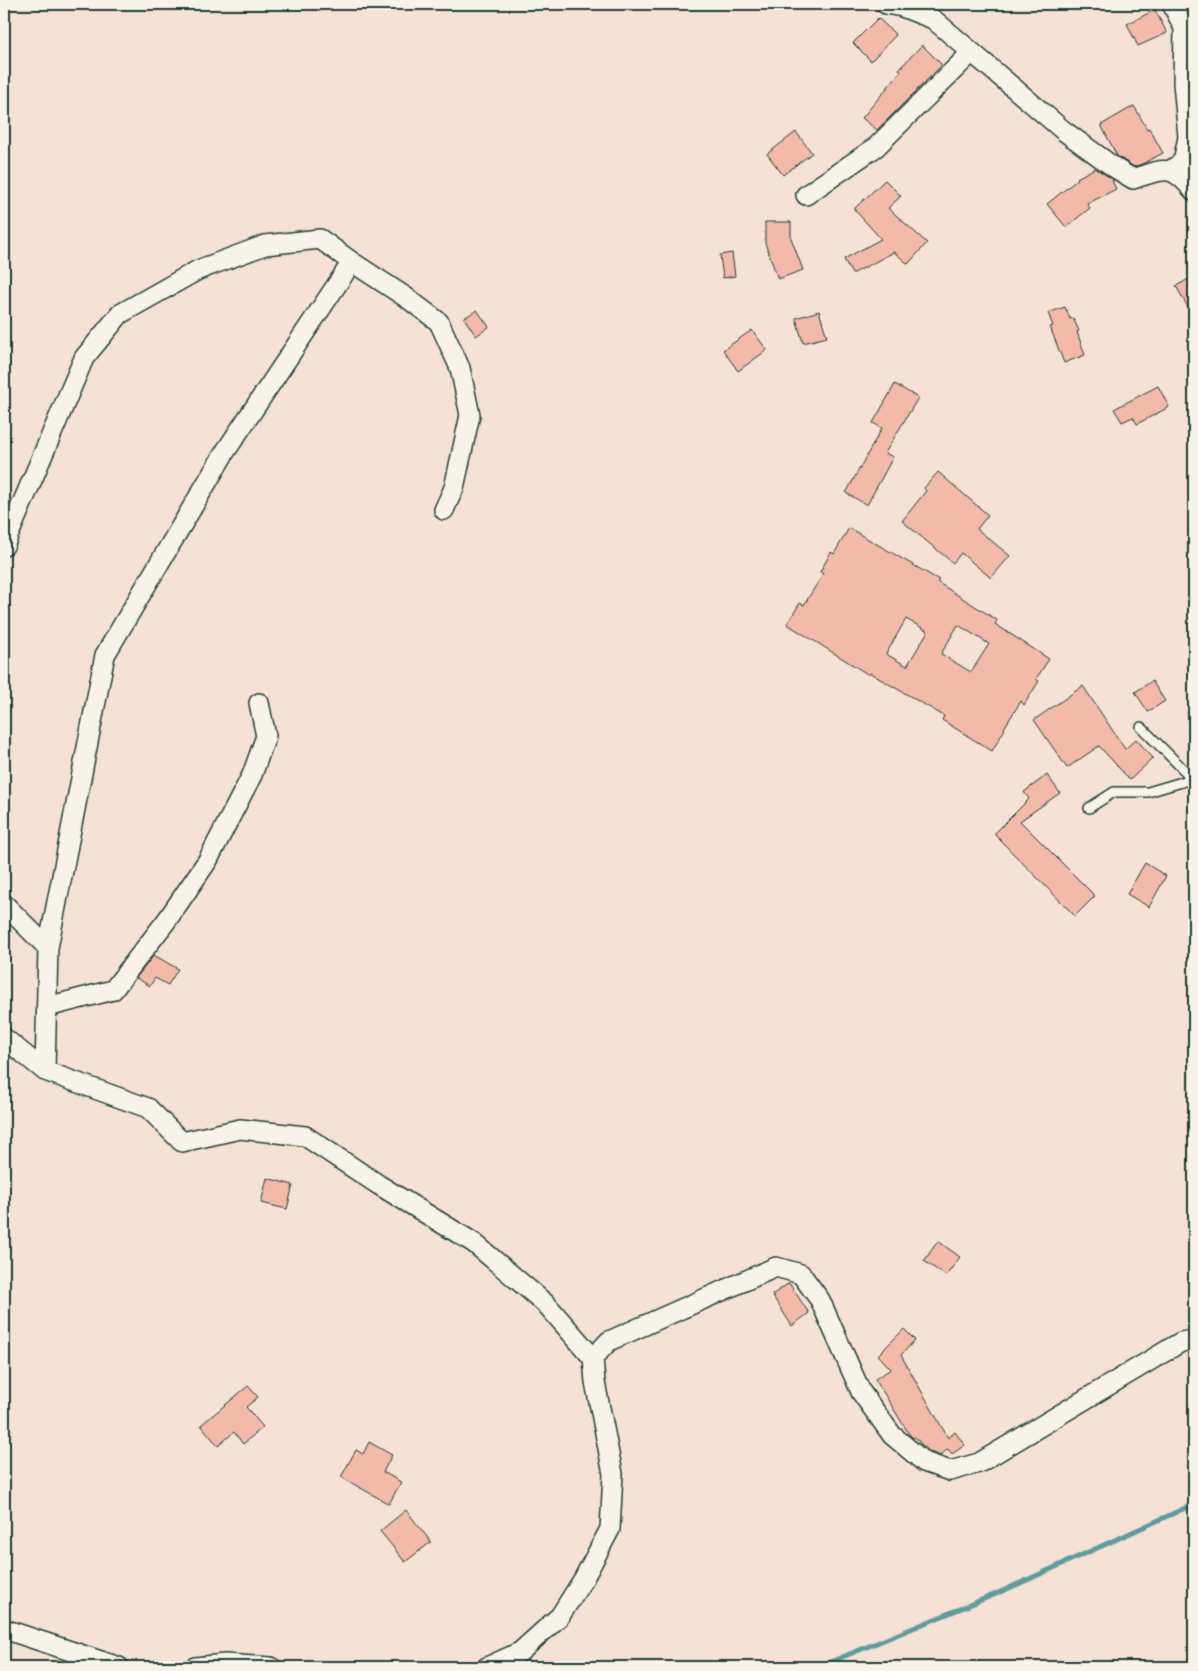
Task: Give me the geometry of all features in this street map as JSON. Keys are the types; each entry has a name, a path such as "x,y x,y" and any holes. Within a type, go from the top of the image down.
{"street":[{"path":"886,4 902,7 933,19 1064,131 1114,168 1133,179 1160,170 1171,170 1183,178 1194,191"},
{"path":"1171,170 1182,162 1188,137 1183,83 1184,28 1172,4"},
{"path":"806,195 876,147 972,53"},
{"path":"4,546 84,358 120,314 198,270 265,244 320,239 439,322 460,368 470,415 454,488 444,510"},
{"path":"45,1072 48,948 106,655 225,452 352,262"},
{"path":"47,1007 113,990 208,860 252,775 266,736 259,703"},
{"path":"4,904 48,948"},
{"path":"4,1038 45,1072 148,1108 182,1142 240,1128 305,1136 474,1243 547,1304 593,1358 594,1382 613,1474 610,1529 584,1578 560,1616 520,1652 487,1667"},
{"path":"593,1358 609,1341 776,1267 800,1274 820,1300 861,1392 892,1435 924,1462 950,1471 979,1463 1181,1342 1194,1340"},
{"path":"4,1629 119,1667"},
{"path":"195,1667 225,1664 271,1667"}],"lane":[{"path":"1088,808 1114,792 1148,792 1193,779 1140,727"}],"building":[{"path":"1155,10 1167,33 1138,46 1127,24"},
{"path":"878,18 896,35 871,61 853,43"},
{"path":"922,45 942,65 877,130 862,118 901,71 899,69"},
{"path":"1134,106 1163,153 1134,167 1117,156 1101,125"},
{"path":"796,132 812,153 783,175 767,154"},
{"path":"1095,168 1114,180 1112,181 1116,189 1087,204 1090,208 1066,227 1047,204 1077,178"},
{"path":"885,180 901,196 888,208 927,243 908,264 894,252 852,274 844,259 881,239 854,209"},
{"path":"765,222 791,222 791,238 803,270 778,279 765,243"},
{"path":"732,253 735,276 723,278 720,255"},
{"path":"1194,276 1194,318 1176,286"},
{"path":"1065,307 1070,319 1073,318 1079,331 1077,332 1085,355 1064,363 1050,327 1053,326 1048,313"},
{"path":"477,310 489,327 476,336 464,318"},
{"path":"819,311 827,337 803,343 796,318"},
{"path":"752,330 767,350 738,371 723,350"},
{"path":"895,384 918,398 885,453 893,457 867,505 846,493 882,428 873,423"},
{"path":"1158,386 1169,407 1137,424 1133,417 1122,422 1114,409"},
{"path":"938,472 988,515 977,529 1010,556 991,578 961,553 953,563 902,521 926,491 924,488"},
{"path":"849,528 939,580 937,582 997,620 995,624 1049,659 1036,679 1039,681 1024,705 1021,701 992,751 942,720 944,716 870,673 869,675 787,624 800,603 804,605 823,574 820,572 831,552 834,554","holes":["906,619 928,631 907,666 886,654","958,625 989,644 971,672 941,654"]},
{"path":"1152,681 1165,701 1148,712 1135,692"},
{"path":"1083,686 1125,749 1136,739 1153,758 1130,780 1099,746 1067,768 1034,720"},
{"path":"1047,775 1060,793 1020,821 1095,896 1075,916 994,834 1029,799 1024,792"},
{"path":"1145,863 1166,876 1149,907 1127,894"},
{"path":"154,955 178,969 168,985 155,978 150,986 136,978"},
{"path":"267,1178 293,1185 287,1209 261,1203"},
{"path":"938,1241 960,1257 946,1276 924,1261"},
{"path":"789,1283 809,1313 792,1326 772,1295"},
{"path":"904,1329 915,1340 901,1355 948,1438 955,1432 965,1445 952,1454 948,1449 940,1456 930,1452 915,1437 913,1438 875,1379 891,1369 878,1355"},
{"path":"248,1386 258,1397 246,1407 263,1427 243,1444 234,1432 218,1446 201,1425"},
{"path":"369,1442 392,1455 383,1472 401,1482 389,1504 341,1477 356,1450 363,1454"},
{"path":"406,1510 431,1542 405,1562 380,1531"}],"waterway":[{"path":"818,1667 996,1594 1194,1504"}]}
